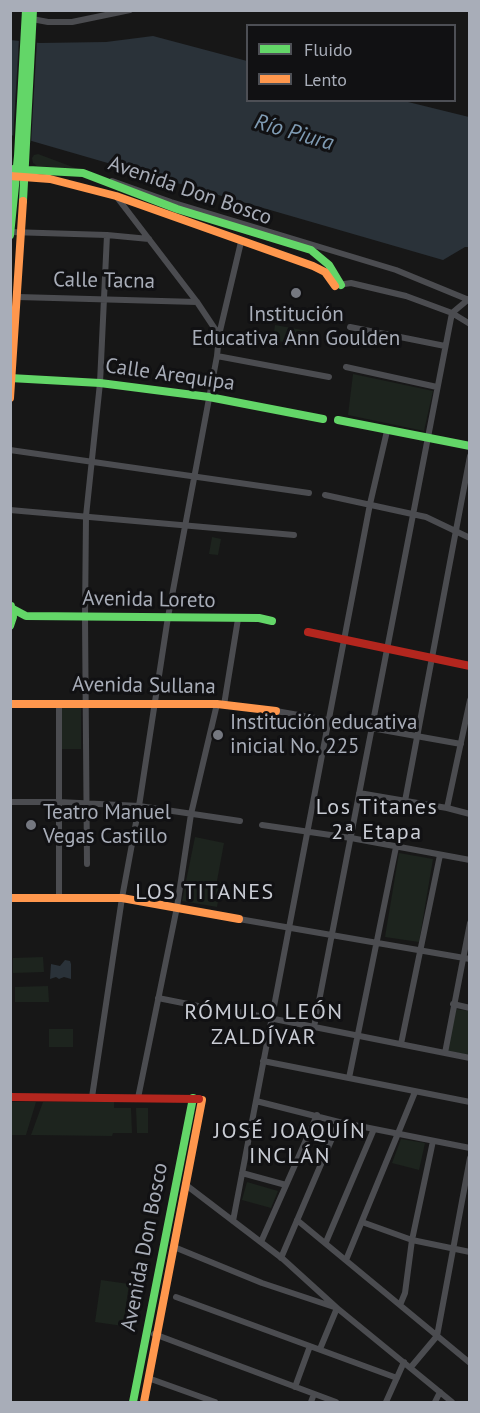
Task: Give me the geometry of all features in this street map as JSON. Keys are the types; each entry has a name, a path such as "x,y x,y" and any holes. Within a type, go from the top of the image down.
{"main road":[{"path":"11,232 21,156 31,20 26,10"},
{"name":"Avenida Don Bosco","path":"17,173 69,171 92,177 177,209 311,250 329,265 338,285"},
{"path":"10,398 14,297 22,231 17,173"},
{"name":"Avenida Don Bosco","path":"17,173 50,178 116,196 321,270 338,285"},
{"name":"Calle Arequipa","path":"11,378 100,383 209,397 322,419"},
{"path":"338,420 470,446"},
{"path":"10,626 13,617 11,607"},
{"name":"Avenida Loreto","path":"11,607 26,616 260,618 272,621"},
{"path":"10,626 26,616"},
{"path":"308,632 470,666"},
{"name":"Avenida Sullana","path":"10,704 220,705 276,711"},
{"path":"10,898 122,898 239,919"},
{"path":"10,1096 198,1099"},
{"name":"Avenida Don Bosco","path":"144,1402 186,1185 198,1099"},
{"name":"Avenida Don Bosco","path":"133,1402 146,1332 198,1099"}],"street":[{"path":"31,20 72,22 130,10"},
{"path":"92,177 123,183 171,202 396,270 469,299 452,313 314,1027"},
{"path":"116,196 197,302 219,335"},
{"path":"11,232 107,235 149,240"},
{"path":"87,864 85,802 86,516 100,383 107,235"},
{"path":"92,1097 168,617 219,335 241,242"},
{"path":"338,285 351,283 406,296 452,313 470,324"},
{"name":"Calle Tacna","path":"14,297 197,302"},
{"path":"350,327 445,346"},
{"path":"217,356 329,377"},
{"path":"345,367 437,387"},
{"path":"233,1221 370,504 387,431"},
{"path":"10,450 309,493"},
{"path":"405,801 470,456"},
{"path":"325,495 426,517 470,538"},
{"path":"10,510 294,535"},
{"path":"138,1098 177,907 191,813 220,705 238,619"},
{"path":"447,808 470,700"},
{"path":"59,703 60,898"},
{"path":"276,711 460,744"},
{"path":"359,793 470,814"},
{"path":"10,802 85,802 139,806 240,821"},
{"path":"262,825 351,838 470,860"},
{"path":"349,1078 396,846"},
{"path":"401,1044 440,855"},
{"path":"239,919 466,958"},
{"path":"445,1053 453,1004 466,958 470,923"},
{"path":"158,998 203,1007"},
{"path":"453,1004 470,1008"},
{"path":"229,1010 470,1058"},
{"path":"263,1060 470,1102"},
{"path":"346,1260 416,1092"},
{"path":"256,1101 339,1122 470,1148"},
{"path":"261,1242 317,1115"},
{"path":"281,1257 339,1122"},
{"path":"326,1242 374,1129"},
{"path":"400,1305 405,1293 412,1240 433,1141"},
{"path":"411,1367 437,1336 470,1158"},
{"path":"242,1173 286,1185"},
{"path":"186,1185 281,1257 337,1308 452,1402"},
{"path":"297,1220 470,1364"},
{"path":"362,1222 412,1240 470,1251"},
{"path":"174,1247 262,1283 337,1308"},
{"path":"176,1297 397,1378"},
{"path":"320,1349 337,1308"},
{"path":"146,1332 336,1402"},
{"path":"295,1387 310,1346"},
{"path":"386,1402 404,1362"},
{"path":"148,1378 215,1402"},
{"path":"435,1402 440,1392"},
{"path":"311,1402 314,1394"}],"shaded area":[{"path":"38,154 78,169 37,166 33,163 32,158"},
{"path":"275,325 308,331 306,346 273,340"},
{"path":"353,374 433,391 424,431 348,415"},
{"path":"212,537 221,539 218,555 209,554"},
{"path":"62,708 81,708 81,749 62,749"},
{"path":"195,837 224,843 217,881 221,882 217,907 182,901"},
{"path":"399,853 433,859 419,942 385,937"},
{"path":"43,957 44,972 13,973 13,958"},
{"path":"48,986 49,1002 15,1002 15,987"},
{"path":"456,1009 469,1011 469,1055 447,1051"},
{"path":"49,1029 73,1029 73,1047 49,1047"},
{"path":"11,1102 36,1102 26,1135 11,1135"},
{"path":"43,1102 114,1102 114,1108 131,1108 132,1133 113,1133 112,1136 31,1135"},
{"path":"136,1108 148,1108 148,1133 137,1133"},
{"path":"401,1139 425,1143 419,1170 392,1163"},
{"path":"247,1182 278,1191 271,1208 242,1200"},
{"path":"101,1280 129,1284 123,1326 95,1322"}],"water":[{"name":"Río Piura","path":"153,36 246,61 246,102 408,102 469,117 469,247 443,260 11,135 10,40 40,43 106,42"},
{"path":"65,960 70,961 71,964 71,979 56,977 50,979 51,964 60,966"}],"pier":[{"path":"19,39 37,40 31,144 13,139"}],"traffic: fast":[{"path":"10,235 18,156 26,10"},
{"path":"23,201 33,10"},
{"path":"10,169 83,173 177,209 311,250 329,265 341,285"},
{"path":"10,378 100,383 209,397 323,419"},
{"path":"338,420 470,446"},
{"path":"10,626 13,617 11,606"},
{"path":"11,608 26,616 259,618 272,621"},
{"path":"133,1402 193,1098"}],"traffic: slow":[{"path":"10,176 50,179 116,196 313,266 325,272 335,286"},
{"path":"10,398 23,201"},
{"path":"10,704 217,704 276,711"},
{"path":"10,898 122,898 239,919"},
{"path":"144,1402 202,1100"}],"traffic: jam":[{"path":"308,632 470,666"},
{"path":"10,1097 199,1099"}],"place":[{"name":"Institución Educativa Ann Goulden","path":"296,293"},
{"name":"Institución educativa inicial No. 225","path":"218,735"},
{"name":"Teatro Manuel Vegas Castillo","path":"31,825"}],"district":[{"name":"Los Titanes 2ª Etapa","path":"377,820"},
{"name":"LOS TITANES","path":"205,893"},
{"name":"RÓMULO LEÓN ZALDÍVAR","path":"264,1026"},
{"name":"JOSÉ JOAQUÍN INCLÁN","path":"290,1144"}]}
